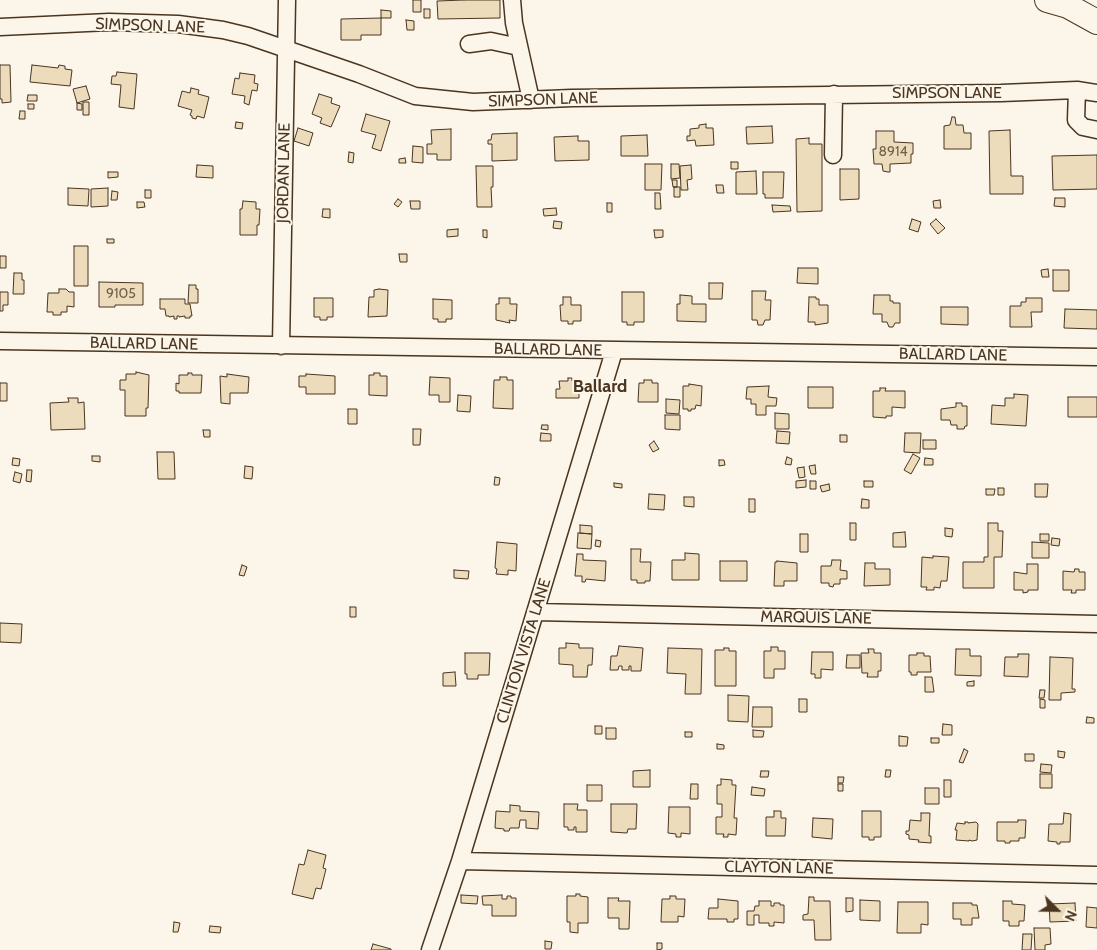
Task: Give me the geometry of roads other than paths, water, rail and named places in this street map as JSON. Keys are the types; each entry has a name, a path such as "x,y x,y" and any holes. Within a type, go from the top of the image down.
{"highway":[{"path":"1047,0 1068,6 1097,22"}],"street":[{"name":"JORDAN LANE","path":"281,346 287,0"},
{"path":"512,0 514,23 531,100"},
{"name":"SIMPSON LANE","path":"0,27 109,22 178,24 223,30 248,36 359,74 415,96 473,102 572,98 1001,93 1077,90 1097,93"},
{"path":"469,44 491,41 519,47"},
{"path":"1077,90 1076,120 1083,127 1097,130"},
{"path":"833,155 834,94"},
{"name":"BALLARD LANE","path":"0,341 1097,357"},
{"name":"CLINTON VISTA LANE","path":"430,950 460,861 614,351"},
{"name":"MARQUIS LANE","path":"535,612 1097,624"},
{"name":"CLAYTON LANE","path":"460,861 1097,875"}],"district":[{"name":"Ballard","path":"600,387"}]}
